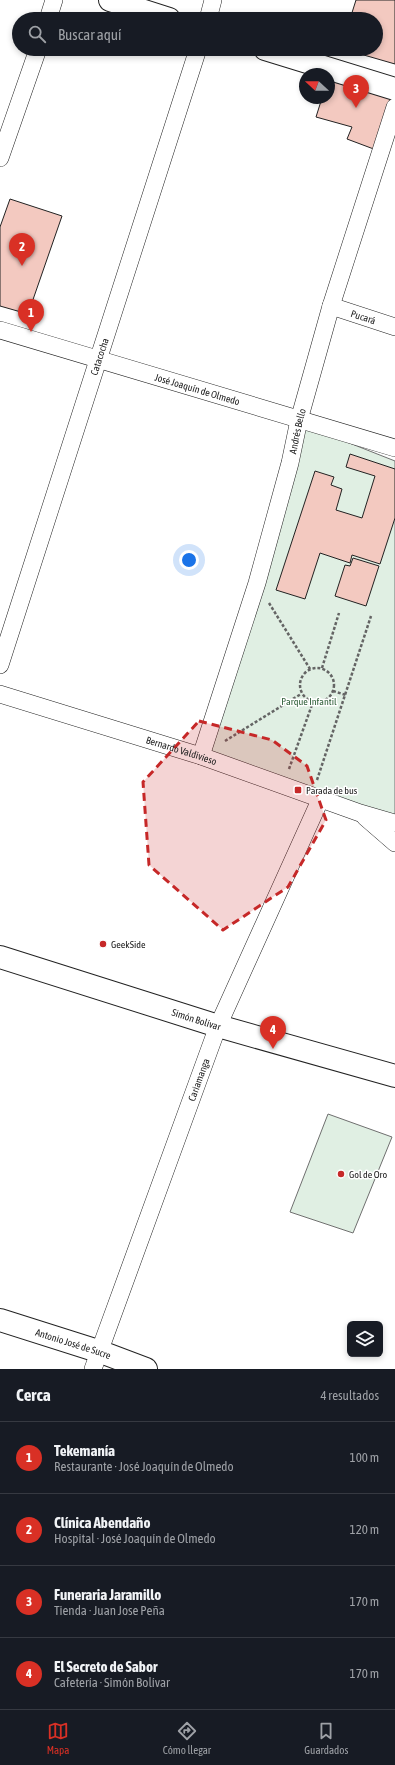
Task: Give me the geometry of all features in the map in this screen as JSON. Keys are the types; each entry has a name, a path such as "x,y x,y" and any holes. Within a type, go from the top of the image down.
{"street":[{"path":"50,12 54,0"},
{"path":"110,0 147,12"},
{"path":"210,12 213,0"},
{"path":"0,158 36,56"},
{"name":"Catacocha","path":"0,665 196,56"},
{"path":"288,56 395,89"},
{"name":"Andrés Bello","path":"201,756 257,583 290,463 299,420 331,306 395,107"},
{"name":"Pucará","path":"331,306 395,326"},
{"name":"José Joaquín de Olmedo","path":"0,330 395,448"},
{"name":"Bernardo Valdivieso","path":"0,694 201,756 360,813"},
{"name":"Cariamanga","path":"97,1360 218,1026 317,797"},
{"path":"360,813 395,823"},
{"path":"360,813 395,843"},
{"name":"Simón Bolívar","path":"0,957 218,1026 395,1076"},
{"name":"Antonio José de Sucre","path":"0,1320 97,1360 146,1369"}],"path":[{"path":"257,583 310,669"},
{"path":"322,668 339,613"},
{"path":"317,797 346,695 371,616"},
{"path":"322,668 331,675 334,680 333,691 326,700 321,702 313,702 301,694 300,682 305,672 310,669 322,668"},
{"path":"333,691 346,695"},
{"path":"201,756 301,694"},
{"path":"283,785 313,702"}],"highlighted area":[{"path":"199,721 272,740 307,766 326,820 288,887 223,930 149,865 143,782"}],"green space":[{"name":"Parque Infantil","path":"299,428 324,433 395,461 395,843 360,813 201,756"},
{"name":"Gol de Oro","path":"328,1114 392,1137 353,1233 290,1212"}],"building":[{"path":"356,0 395,0 395,64 367,56 383,56 383,12 352,12"},
{"path":"335,77 395,92 379,151 347,139 352,127 316,117 320,104 335,104"},
{"path":"10,199 62,216 28,314 0,306 0,227"},
{"path":"350,454 395,469 395,518 380,564 352,555 350,563 320,553 305,599 276,590 315,471 334,477 331,485 342,489 336,510 362,518 375,476 346,467"},
{"path":"353,558 379,566 366,606 335,596 345,565 350,566"}],"place":[{"name":"Funeraria Jaramillo","path":"356,108"},
{"name":"Clínica Abendaño","path":"22,266"},
{"name":"Tekemanía","path":"31,332"},
{"name":"Parada de bus","path":"298,790"},
{"name":"GeekSide","path":"103,944"},
{"name":"El Secreto de Sabor","path":"273,1049"},
{"name":"Gol de Oro","path":"341,1174"}]}
